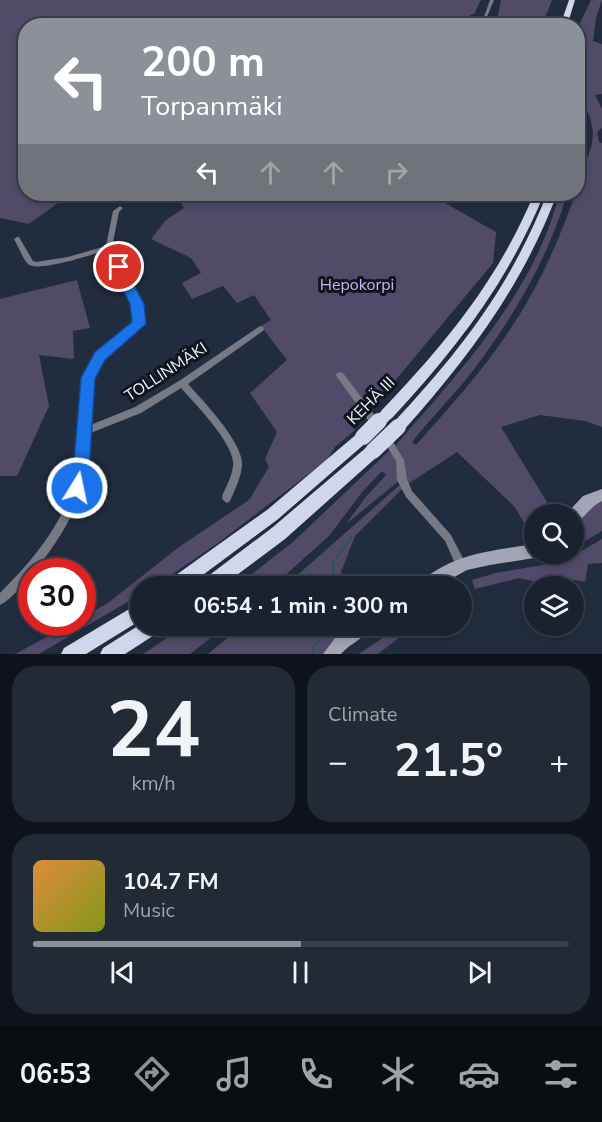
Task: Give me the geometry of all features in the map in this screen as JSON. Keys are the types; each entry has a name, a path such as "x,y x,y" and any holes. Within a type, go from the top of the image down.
{"highway":[{"path":"566,18 572,0"},
{"name":"KEHÄ III","path":"189,576 272,515 363,437 445,352 483,302 516,247 536,201"},
{"path":"222,576 279,533 373,451 398,427 467,348 506,292 536,235 549,201"},
{"path":"69,654 130,617"},
{"path":"109,654 137,636"}],"main road":[{"path":"584,505 602,495"},
{"path":"442,576 461,564 480,558 524,552"},
{"path":"331,654 350,636"}],"street":[{"path":"484,18 492,0"},
{"path":"0,600 58,531 72,502 81,473 88,378 95,362 111,345 139,324 140,317 130,288 109,247 116,212 120,208"},
{"path":"17,239 31,263 35,265 109,247"},
{"name":"TOLLINMÄKI","path":"84,431 138,410 182,383 260,329"},
{"path":"340,375 397,454 402,480 409,494 448,538 461,564"},
{"path":"182,383 237,452 238,463 227,498"}],"green space":[{"path":"0,0 481,0 470,18 18,18 18,201 61,201 29,224 0,218"},
{"path":"501,0 552,0 545,18 497,18"},
{"path":"591,0 602,0 596,17 593,41 602,44 602,94 595,95 602,109 602,128 597,132 599,142 602,143 602,427 585,421 540,415 501,427 548,504 524,504 524,523 515,507 457,452 408,484 395,446 469,359 514,297 533,264 557,201 565,201 550,242 528,287 472,372 412,442 416,445 497,349 537,284 572,201 585,201 585,165 592,144 593,132 585,107 585,18 582,18"},
{"name":"Hepokorpi","path":"180,201 441,201 496,232 493,263 394,382 347,422 355,430 335,447 327,460 218,543 174,573 169,576 142,576 179,547 249,500 269,467 265,459 277,432 250,393 287,360 261,326 271,320 254,295 237,303 223,286 192,299 182,283 201,273 191,258 151,239 166,220 184,208"},
{"path":"77,280 90,328 73,331 74,359 39,355 49,406 17,476 0,476 0,299"},
{"path":"390,450 395,456 400,480 346,524 386,475 382,471 363,491 329,536 284,576 250,576 294,541"},
{"path":"401,484 403,488 355,536 341,572 342,576 296,576"},
{"path":"602,500 602,531 584,542 584,512"},
{"path":"602,539 602,563 588,564 585,582 584,576 524,576 524,579 519,578 475,589 472,580 496,573 547,564 584,564 584,549"},
{"name":"Hepokorpi","path":"130,586 130,600 96,620 96,610"},
{"name":"Hepokorpi","path":"49,636 70,636 39,654 15,654"},
{"path":"170,636 213,636 190,654 143,654"},
{"path":"230,636 341,636 331,643 324,654 208,654"},
{"path":"385,636 401,636 378,654 359,654"}],"waterway":[{"path":"334,576 333,562 352,537"},
{"path":"313,654 314,646 321,636"}],"route":[{"path":"77,488 81,473 88,378 100,356 139,324 137,304 119,267"}]}
